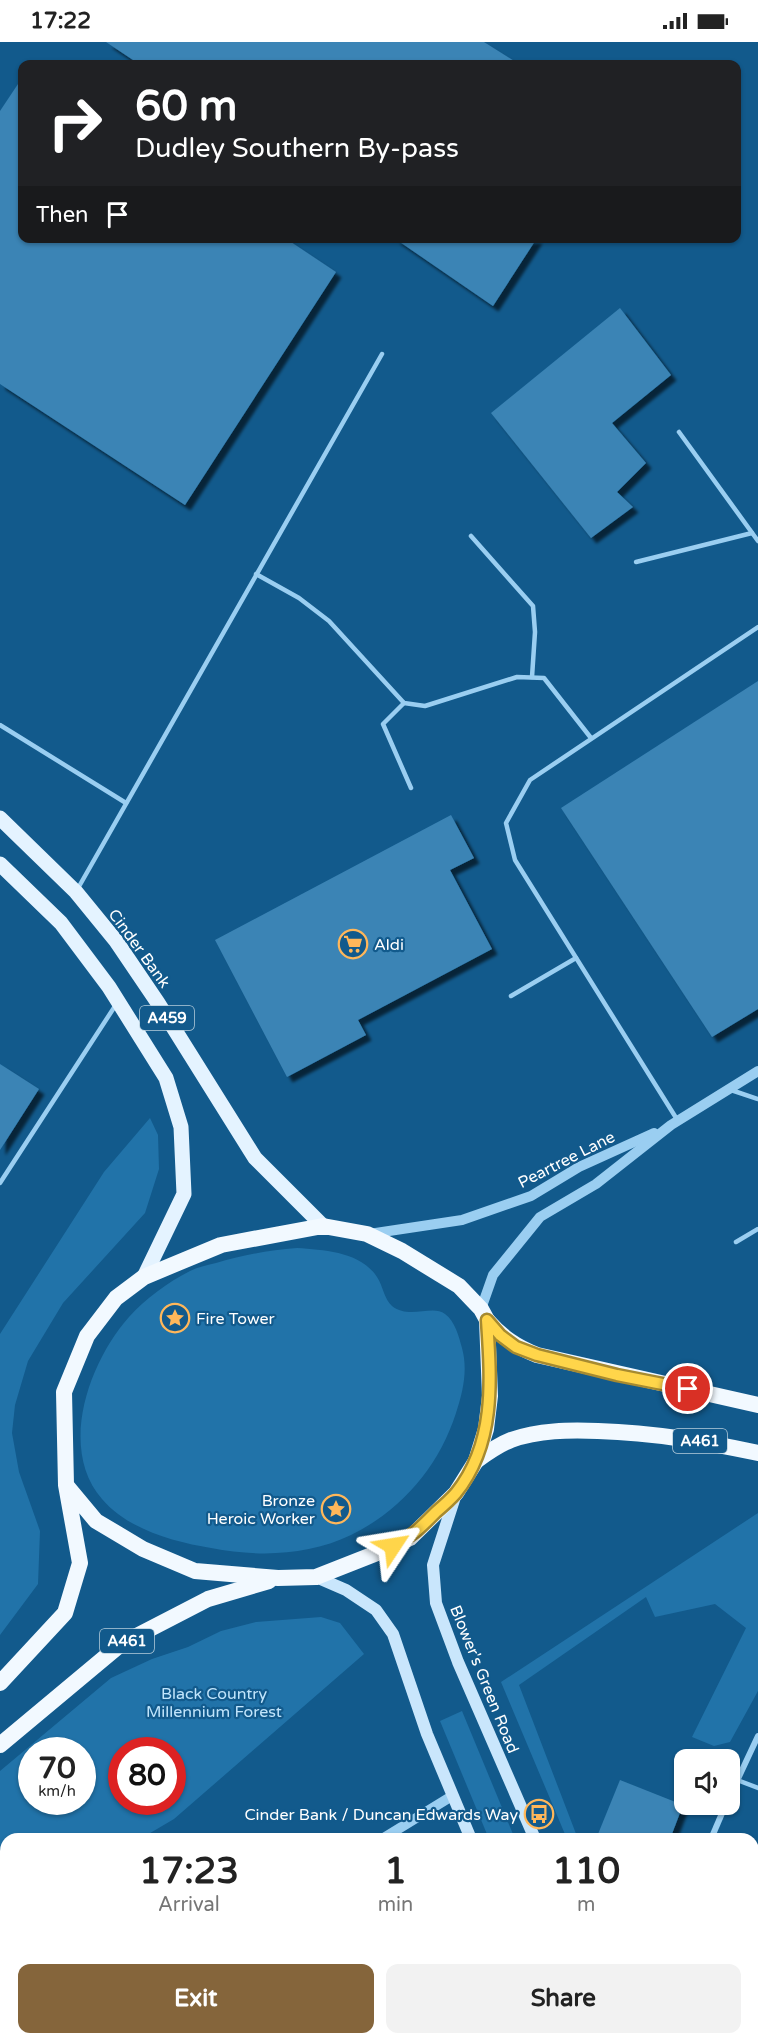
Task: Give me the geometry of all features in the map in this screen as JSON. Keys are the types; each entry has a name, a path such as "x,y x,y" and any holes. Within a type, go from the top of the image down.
{"highway":[{"path":"0,1683 65,1613 80,1563 66,1485 64,1392 87,1336 116,1298 144,1277 220,1245 323,1226 367,1234 429,1266 459,1286 500,1335 516,1347 537,1355 758,1405"},
{"name":"A461","path":"66,1485 96,1521 143,1549 195,1571 278,1578 316,1577 377,1553 410,1538 456,1493 476,1461 486,1429 490,1396 484,1315"},
{"name":"A461","path":"476,1461 494,1448 513,1440 539,1433 571,1430 664,1435 758,1453"},
{"name":"A461","path":"0,1745 121,1644 208,1599 278,1578"}],"main road":[{"name":"Cinder Bank","path":"0,818 76,892 116,941 158,1003 255,1158 323,1226"},
{"name":"A459","path":"0,864 61,923 118,1000 166,1078 181,1127 184,1194 144,1277"},
{"name":"Blower's Green Road","path":"456,1493 433,1565 436,1603 475,1701 532,1833"},
{"path":"316,1577 346,1590 376,1610 393,1634 428,1734 468,1833"}],"street":[{"name":"Peartree Lane","path":"484,1315 493,1275 540,1217 596,1184 674,1123 758,1071"},
{"name":"Peartree Lane","path":"367,1234 462,1220 531,1196 579,1167 674,1123"},
{"path":"740,1774 758,1736"},
{"path":"392,1833 452,1796"},
{"path":"714,1833 721,1815"}],"lane":[{"path":"76,892 382,354"},
{"path":"679,432 758,541"},
{"path":"636,562 752,533"},
{"path":"471,536 533,606 535,632 532,677"},
{"path":"256,574 299,598 329,621 404,703 424,706 517,676 544,678 591,738"},
{"path":"674,1123 515,860 506,823 530,780 758,627"},
{"path":"404,703 383,724 411,788"},
{"path":"0,725 126,803"},
{"path":"510,996 576,958"},
{"path":"0,1183 118,1000"},
{"path":"729,1089 758,1099"},
{"path":"736,1242 758,1229"},
{"path":"740,1781 758,1788"}],"green space":[{"path":"150,1118 158,1135 159,1169 145,1213 63,1303 28,1361 15,1405 12,1433 19,1472 40,1531 38,1584 0,1635 0,1334 104,1172"},
{"path":"297,1248 330,1251 352,1257 362,1262 377,1277 392,1306 406,1312 440,1311 454,1325 464,1356 465,1373 456,1413 440,1451 416,1484 387,1513 351,1535 300,1551 247,1553 197,1545 167,1538 124,1518 102,1499 89,1478 82,1455 81,1431 84,1406 91,1381 115,1336 135,1310 150,1297 190,1271 247,1255"},
{"path":"758,1513 758,1691 730,1742 714,1746 692,1737 746,1628 715,1604 655,1617 646,1597 519,1685 576,1833 564,1833 501,1682"},
{"name":"Black Country Millennium Forest","path":"321,1617 340,1623 364,1654 186,1809 186,1737 108,1737 108,1815 179,1815 150,1833 0,1833 0,1771 18,1756 18,1815 96,1815 96,1737 41,1737 111,1678 152,1659 188,1647 221,1631 256,1622"},
{"path":"462,1711 513,1833 487,1833 440,1721"}],"building":[{"path":"106,42 484,42 513,60 133,60"},
{"path":"18,84 18,243 292,243 336,272 185,505 0,384 0,111"},
{"path":"401,243 534,243 493,306"},
{"path":"620,308 671,375 612,423 646,463 617,492 633,507 591,538 491,413"},
{"path":"758,681 758,1009 712,1037 561,808"},
{"name":"Aldi","path":"451,815 474,858 450,870 492,949 358,1020 366,1035 287,1077 215,940"},
{"path":"0,1064 39,1089 0,1150"},
{"path":"620,1780 674,1801 674,1815 679,1815 672,1833 598,1833"}],"place":[{"name":"Aldi","path":"353,944"},
{"name":"Fire Tower","path":"175,1318"},
{"name":"Bronze Heroic Worker","path":"336,1509"},
{"name":"Cinder Bank / Duncan Edwards Way","path":"539,1814"}],"route":[{"path":"393,1546 410,1538 456,1493 476,1461 486,1429 490,1396 487,1320 500,1335 516,1347 537,1355 617,1375 688,1389"}]}
